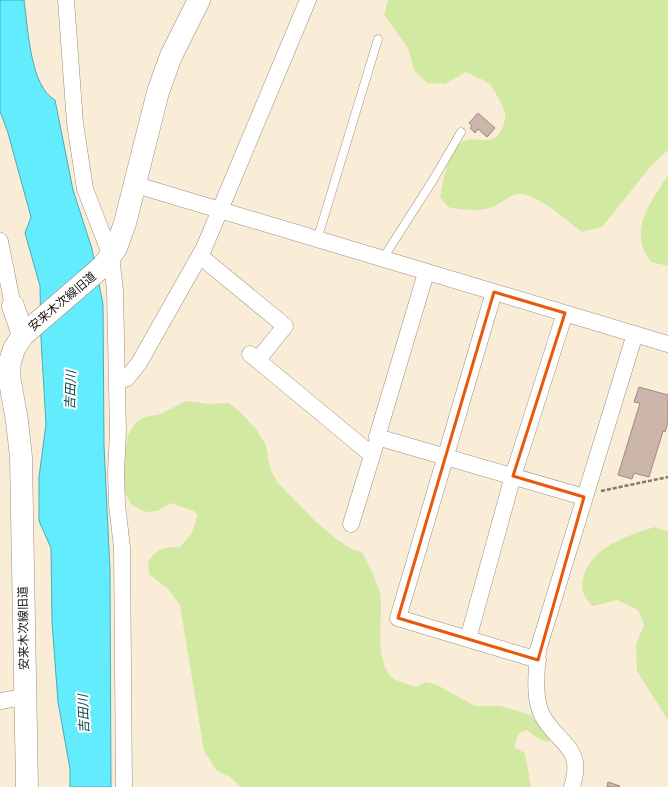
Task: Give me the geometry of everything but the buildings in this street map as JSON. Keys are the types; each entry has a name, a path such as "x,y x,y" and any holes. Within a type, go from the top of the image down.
{"street":[{"path":"66,0 75,123 85,189 115,290 117,504 122,564 124,787"},
{"name":"安来木次線旧道","path":"27,787 24,697 21,457 17,421 5,376 14,349 25,332 107,261 120,238 133,184 164,74 199,0"},
{"path":"117,382 127,378 139,363 200,256 308,0"},
{"path":"133,184 382,260 668,344"},
{"path":"0,241 14,306 25,332"},
{"path":"200,256 285,326 261,356 255,358 372,455"},
{"path":"351,524 426,273"},
{"path":"494,292 398,618 538,660"},
{"path":"468,639 513,476 565,313"},
{"path":"572,787 577,767 574,755 542,715 538,701 538,650 635,334"},
{"path":"377,436 584,497"},
{"path":"0,701 24,697"}],"lane":[{"path":"318,240 378,39"},
{"path":"382,260 433,180 461,132"}],"path":[{"path":"584,497 596,492 668,478"}],"highlighted area":[{"path":"494,292 565,313 513,476 584,497 538,660 398,618"}],"green space":[{"path":"388,0 668,0 668,150 651,166 602,227 582,232 542,202 525,195 514,195 493,207 482,210 465,210 448,207 440,197 447,166 455,149 465,140 486,140 496,137 504,125 505,112 498,96 490,85 466,72 445,84 427,83 414,70 408,48 384,15"},
{"path":"668,175 668,266 651,262 644,250 641,239 641,228 649,206"},
{"path":"186,401 209,404 229,403 239,411 256,429 266,445 270,468 277,482 315,521 335,538 350,548 363,553 380,593 381,653 384,664 389,673 396,680 416,687 426,682 437,685 475,706 500,706 531,715 552,738 547,742 539,739 527,730 519,733 514,747 525,753 531,787 241,787 230,777 217,771 204,751 180,605 168,589 149,574 148,561 155,553 162,549 169,547 180,547 192,532 197,515 194,511 171,503 157,511 144,512 131,504 122,487 123,465 128,435 136,422 145,417 161,414"},
{"path":"655,527 668,532 668,720 637,671 636,644 644,625 638,610 617,600 593,606 585,597 582,587 587,568 593,558 612,544 622,539"}],"water":[{"name":"吉田川","path":"0,0 24,0 29,40 35,70 40,83 47,93 55,100 73,190 92,249 103,304 104,446 110,570 111,787 70,787 70,769 58,702 52,622 51,548 39,521 39,477 46,424 41,339 40,286 25,233 31,217 8,133 0,111"}]}
